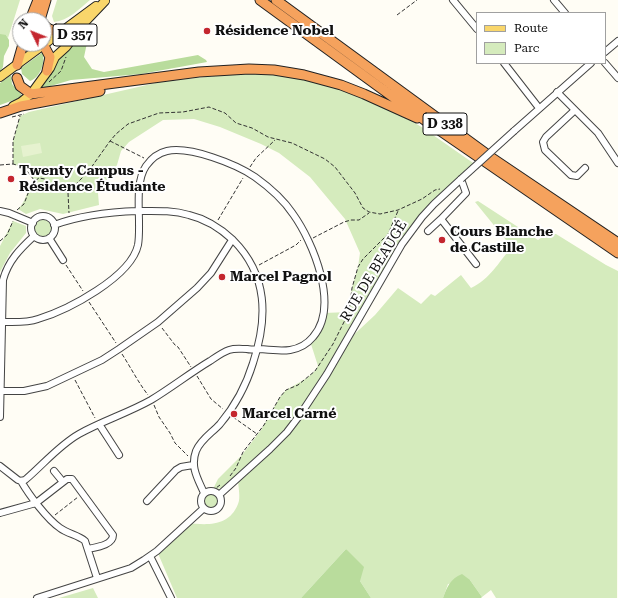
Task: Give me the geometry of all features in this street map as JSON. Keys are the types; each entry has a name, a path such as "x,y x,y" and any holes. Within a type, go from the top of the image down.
{"highway":[{"path":"33,12 38,0"},
{"path":"42,12 46,0"},
{"name":"D 338","path":"260,0 426,121 618,253"},
{"name":"D 338","path":"276,0 492,158 618,242"},
{"path":"52,30 60,33"},
{"path":"17,65 21,52"},
{"path":"47,52 50,57 47,71"},
{"path":"17,78 20,86 30,94 199,72 249,69 274,70 304,75 346,87 412,117 426,121"},
{"path":"0,112 21,106 199,72"}],"main road":[{"name":"D 357","path":"52,39 106,1"},
{"name":"D 357","path":"0,112 21,102 30,94 52,65 55,57 66,47 84,23 106,1"},
{"name":"D 357","path":"0,78 34,52"},
{"path":"17,65 17,78 24,86 28,88 36,86"}],"street":[{"path":"453,0 476,28"},
{"path":"554,0 564,12"},
{"path":"606,51 618,41"},
{"path":"505,64 539,108"},
{"name":"RUE DE BEAUGÉ","path":"219,496 281,437 300,415 327,374 402,244 422,217 446,192 590,64"},
{"path":"606,64 618,78"},
{"path":"557,92 602,138 618,163"},
{"path":"575,110 546,138 543,142 543,146 545,150 571,174 577,176 585,168"},
{"path":"3,322 38,320 87,297 118,275 131,260 138,245 142,174 150,161 165,151 185,151 216,158 254,176 279,197 301,225 309,240 319,270 325,309 322,324 311,340 295,349 281,352 257,349 228,350 151,400 99,424 68,441 31,475 21,482"},
{"path":"428,231 466,193 462,179"},
{"path":"0,211 33,223"},
{"path":"54,225 70,220 110,212 139,211 181,213 197,218 224,231 243,250 253,268 260,286 263,306 262,319 257,349 244,387 228,414 199,444 193,463 194,470 204,493 201,500 204,508 210,511 217,509 221,503 219,496 212,491 204,493"},
{"path":"44,216 50,218 54,225 54,232 49,238 41,240 34,236 32,229 33,223 38,218 44,216"},
{"path":"441,219 476,264"},
{"path":"0,417 4,280 6,271 16,254 34,236"},
{"path":"49,238 63,260"},
{"path":"1,391 34,390 47,386 102,360 119,349 158,322 198,288 206,279 232,240"},
{"path":"99,424 119,455"},
{"path":"147,501 176,470 193,463"},
{"path":"0,466 21,482 55,524 85,541 97,578"},
{"path":"54,471 63,482"},
{"path":"0,513 36,502 67,479 72,479 114,535 111,542 88,549"},
{"path":"37,598 130,568 150,556 204,508"},
{"path":"150,556 171,598"}],"path":[{"path":"397,15 417,0"},
{"path":"48,91 48,83 59,73 64,63"},
{"path":"0,241 7,235 14,215 16,211 24,204 29,187 34,180 42,177 62,192 68,192 88,172 110,141 128,124 159,113 183,112 209,107 225,113 236,123 252,128 268,138 292,143 330,163 353,190 363,208 369,212 380,214 398,210 435,190 440,189 446,192"},
{"path":"8,118 24,114"},
{"path":"13,164 13,141 20,116"},
{"path":"215,226 246,172 256,158 276,139"},
{"path":"110,141 150,161"},
{"path":"0,165 13,164 27,169 34,180"},
{"path":"68,192 70,220"},
{"path":"227,480 236,468 243,452 264,425 280,397 286,390 298,384 315,371 333,344 349,312 352,288 358,267 388,234 398,210"},
{"path":"253,268 296,245 300,240 309,240 344,222 359,220 369,212"},
{"path":"63,260 87,297 90,305 114,339 134,372 139,384 151,400 159,417 175,443 193,463"},
{"path":"158,322 174,345 178,347 211,399 228,414 257,435"},
{"path":"72,375 99,424"},
{"path":"212,491 224,482"},
{"path":"59,512 83,493"}],"green space":[{"path":"0,0 20,0 16,12 12,12 12,25 8,38 6,35 0,36"},
{"path":"57,0 90,0 69,17 54,22 52,16"},
{"path":"0,34 6,35 9,40 9,46 4,56 3,67 0,72"},
{"path":"76,39 87,43 84,57 92,69 104,72 198,55 207,62 141,74 71,80 37,90 57,59"},
{"path":"43,52 43,65 34,79 30,81 22,74 21,68"},
{"path":"233,74 274,74 308,80 341,90 402,115 476,165 411,232 346,342 375,315 398,288 421,304 431,294 435,296 461,275 471,288 489,275 511,248 475,202 478,201 538,240 545,235 556,234 618,271 617,598 496,598 491,590 482,597 470,580 448,584 443,598 371,598 360,581 346,549 301,598 177,598 157,551 187,523 217,523 223,521 234,512 239,499 238,479 227,489 220,488 212,491 218,479 242,455 261,430 280,397 286,390 307,378 315,371 318,366 310,341 324,313 349,312 352,288 360,253 345,219 310,177 279,153 220,127 194,119 163,120 129,142 121,151 117,165 98,193 99,205 63,214 40,209 26,214 18,209 34,180 27,169 13,164 13,141 20,116 29,112 160,82"},
{"path":"11,75 12,84 22,97 0,105 0,83"},
{"path":"40,143 42,153 23,157 21,146"},
{"path":"43,219 49,222 52,228 49,234 43,237 37,234 34,228 37,222"},
{"path":"13,221 26,226 26,233 10,253 0,272 0,246"},
{"path":"211,493 217,495 219,501 217,507 211,509 205,507 203,501 205,495"},
{"path":"346,549 364,567 360,581 371,598 301,598"},
{"path":"462,574 470,580 482,597 443,598 450,584 455,578"},
{"path":"93,588 98,598 59,598"}],"place":[{"name":"Résidence Nobel","path":"207,31"},
{"name":"Twenty Campus - Résidence Étudiante","path":"11,179"},
{"name":"Cours Blanche de Castille","path":"442,240"},
{"name":"Marcel Pagnol","path":"222,277"},
{"name":"Marcel Carné","path":"234,414"}]}
